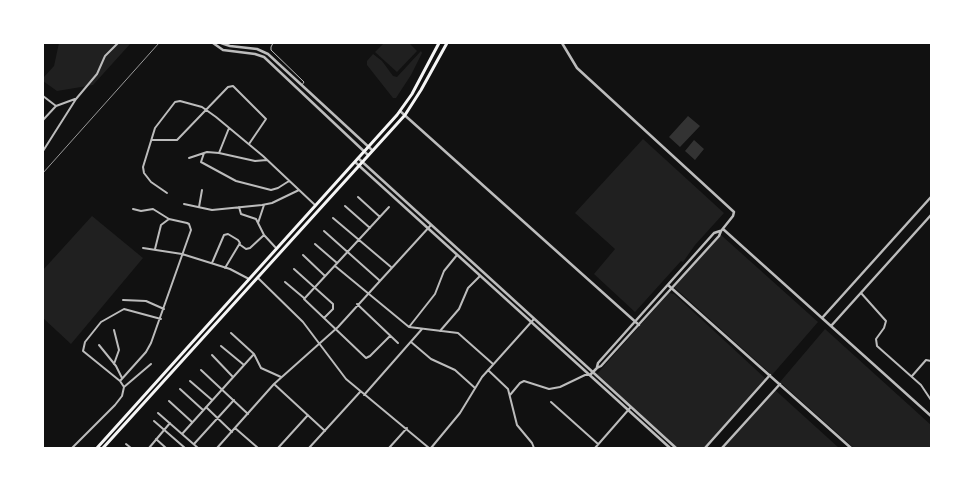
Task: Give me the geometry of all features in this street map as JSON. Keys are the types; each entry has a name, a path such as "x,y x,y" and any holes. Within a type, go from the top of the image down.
{"main road":[{"path":"97,448 400,111 439,43"},
{"path":"103,448 405,115 421,90 447,43"},
{"path":"253,274 257,277"}],"street":[{"path":"43,150 76,99 97,74 103,60 118,43"},
{"path":"213,43 222,50 255,54 264,57 368,155"},
{"path":"221,43 225,46 265,52 372,150"},
{"path":"562,43 577,68 732,210 733,216 719,236 639,325 601,366 596,368"},
{"path":"152,140 177,140 228,86 235,87 266,120 249,144"},
{"path":"43,96 56,106"},
{"path":"43,120 56,106 76,99"},
{"path":"167,193 151,182 144,173 145,160 155,128 175,102 180,101 206,110 249,144 315,206"},
{"path":"400,111 639,325"},
{"path":"219,153 229,128"},
{"path":"189,158 204,153 219,153 255,161 267,160"},
{"path":"204,153 201,162 236,181 271,190 278,188 289,181"},
{"path":"358,158 534,319 670,448"},
{"path":"355,162 530,322 591,374"},
{"path":"199,207 202,190"},
{"path":"184,204 212,210 264,205 299,190"},
{"path":"358,197 380,217"},
{"path":"822,318 931,197"},
{"path":"258,223 264,205"},
{"path":"345,206 370,228"},
{"path":"239,207 241,214 254,218 264,235 276,248"},
{"path":"304,299 389,207"},
{"path":"120,381 146,352 161,319 190,227 187,223 169,219 153,209 141,211 133,209"},
{"path":"831,326 931,215"},
{"path":"333,218 391,267"},
{"path":"154,249 161,225 169,219"},
{"path":"217,448 274,384 335,329 431,225"},
{"path":"510,395 520,383 524,381 549,389 560,387 585,375 591,374 598,363 714,233 722,230"},
{"path":"722,230 931,416"},
{"path":"324,232 379,280"},
{"path":"212,264 225,234 228,234 238,240 239,244 246,249 250,248 264,235"},
{"path":"225,268 239,244"},
{"path":"315,244 337,263"},
{"path":"143,248 182,254 225,268 249,280"},
{"path":"303,255 325,276"},
{"path":"409,327 435,294 444,271 457,255"},
{"path":"335,266 409,327 458,333 493,364"},
{"path":"294,269 334,306 333,310 324,318"},
{"path":"440,331 459,309 468,288 480,276"},
{"path":"257,277 294,312 346,379 360,392 382,407 430,448 460,413 488,370 534,319"},
{"path":"285,282 366,358 370,356 390,336"},
{"path":"668,285 851,448"},
{"path":"861,293 886,321 884,328 876,339 877,346 912,376 921,385 931,400"},
{"path":"123,300 146,301 164,309"},
{"path":"357,304 398,343"},
{"path":"124,387 120,381 83,352 85,342 102,322 124,309 161,319"},
{"path":"364,395 422,329"},
{"path":"114,330 119,350 114,364"},
{"path":"231,333 254,354 261,368 281,377"},
{"path":"411,342 430,359 455,370 475,388"},
{"path":"99,345 114,364 122,378"},
{"path":"221,346 244,365"},
{"path":"182,434 254,354"},
{"path":"212,355 233,377"},
{"path":"912,376 926,360 931,361"},
{"path":"72,448 115,405 122,396 124,387 151,364"},
{"path":"201,370 248,414"},
{"path":"488,370 505,386 510,395 517,425 535,447"},
{"path":"705,448 770,375"},
{"path":"190,381 212,400"},
{"path":"274,384 325,430"},
{"path":"722,448 780,384"},
{"path":"180,389 203,410"},
{"path":"309,448 360,392"},
{"path":"194,444 234,400"},
{"path":"169,401 192,422"},
{"path":"551,402 598,444"},
{"path":"206,407 232,432"},
{"path":"595,448 629,409"},
{"path":"629,409 676,448"},
{"path":"158,413 198,448"},
{"path":"278,448 308,415"},
{"path":"154,421 186,448"},
{"path":"148,448 170,423"},
{"path":"235,428 258,448"},
{"path":"389,448 407,428"},
{"path":"156,439 166,448"},
{"path":"126,444 131,448"}],"lane":[{"path":"273,43 270,47 271,50 304,82 302,85"}],"shaded area":[{"path":"59,43 131,43 93,85 57,91 43,81 43,78 54,66"},
{"path":"384,43 409,43 417,51 397,72 375,52"},
{"path":"421,51 422,53 411,75 396,98 393,98 367,65 367,61 373,54 382,61 393,76 397,77"},
{"path":"688,116 700,126 680,147 669,137"},
{"path":"643,139 724,213 695,245 683,262 681,261 635,312 594,274 615,249 575,213"},
{"path":"694,140 704,149 695,160 685,151"},
{"path":"92,216 143,258 71,344 43,318 43,270"},
{"path":"721,235 818,322 772,375 674,287"},
{"path":"669,293 674,294 766,379 706,448 677,448 597,374"},
{"path":"825,329 931,425 931,448 854,448 780,382"},
{"path":"774,389 839,448 720,448"}],"railway":[{"path":"43,173 159,43"}]}
